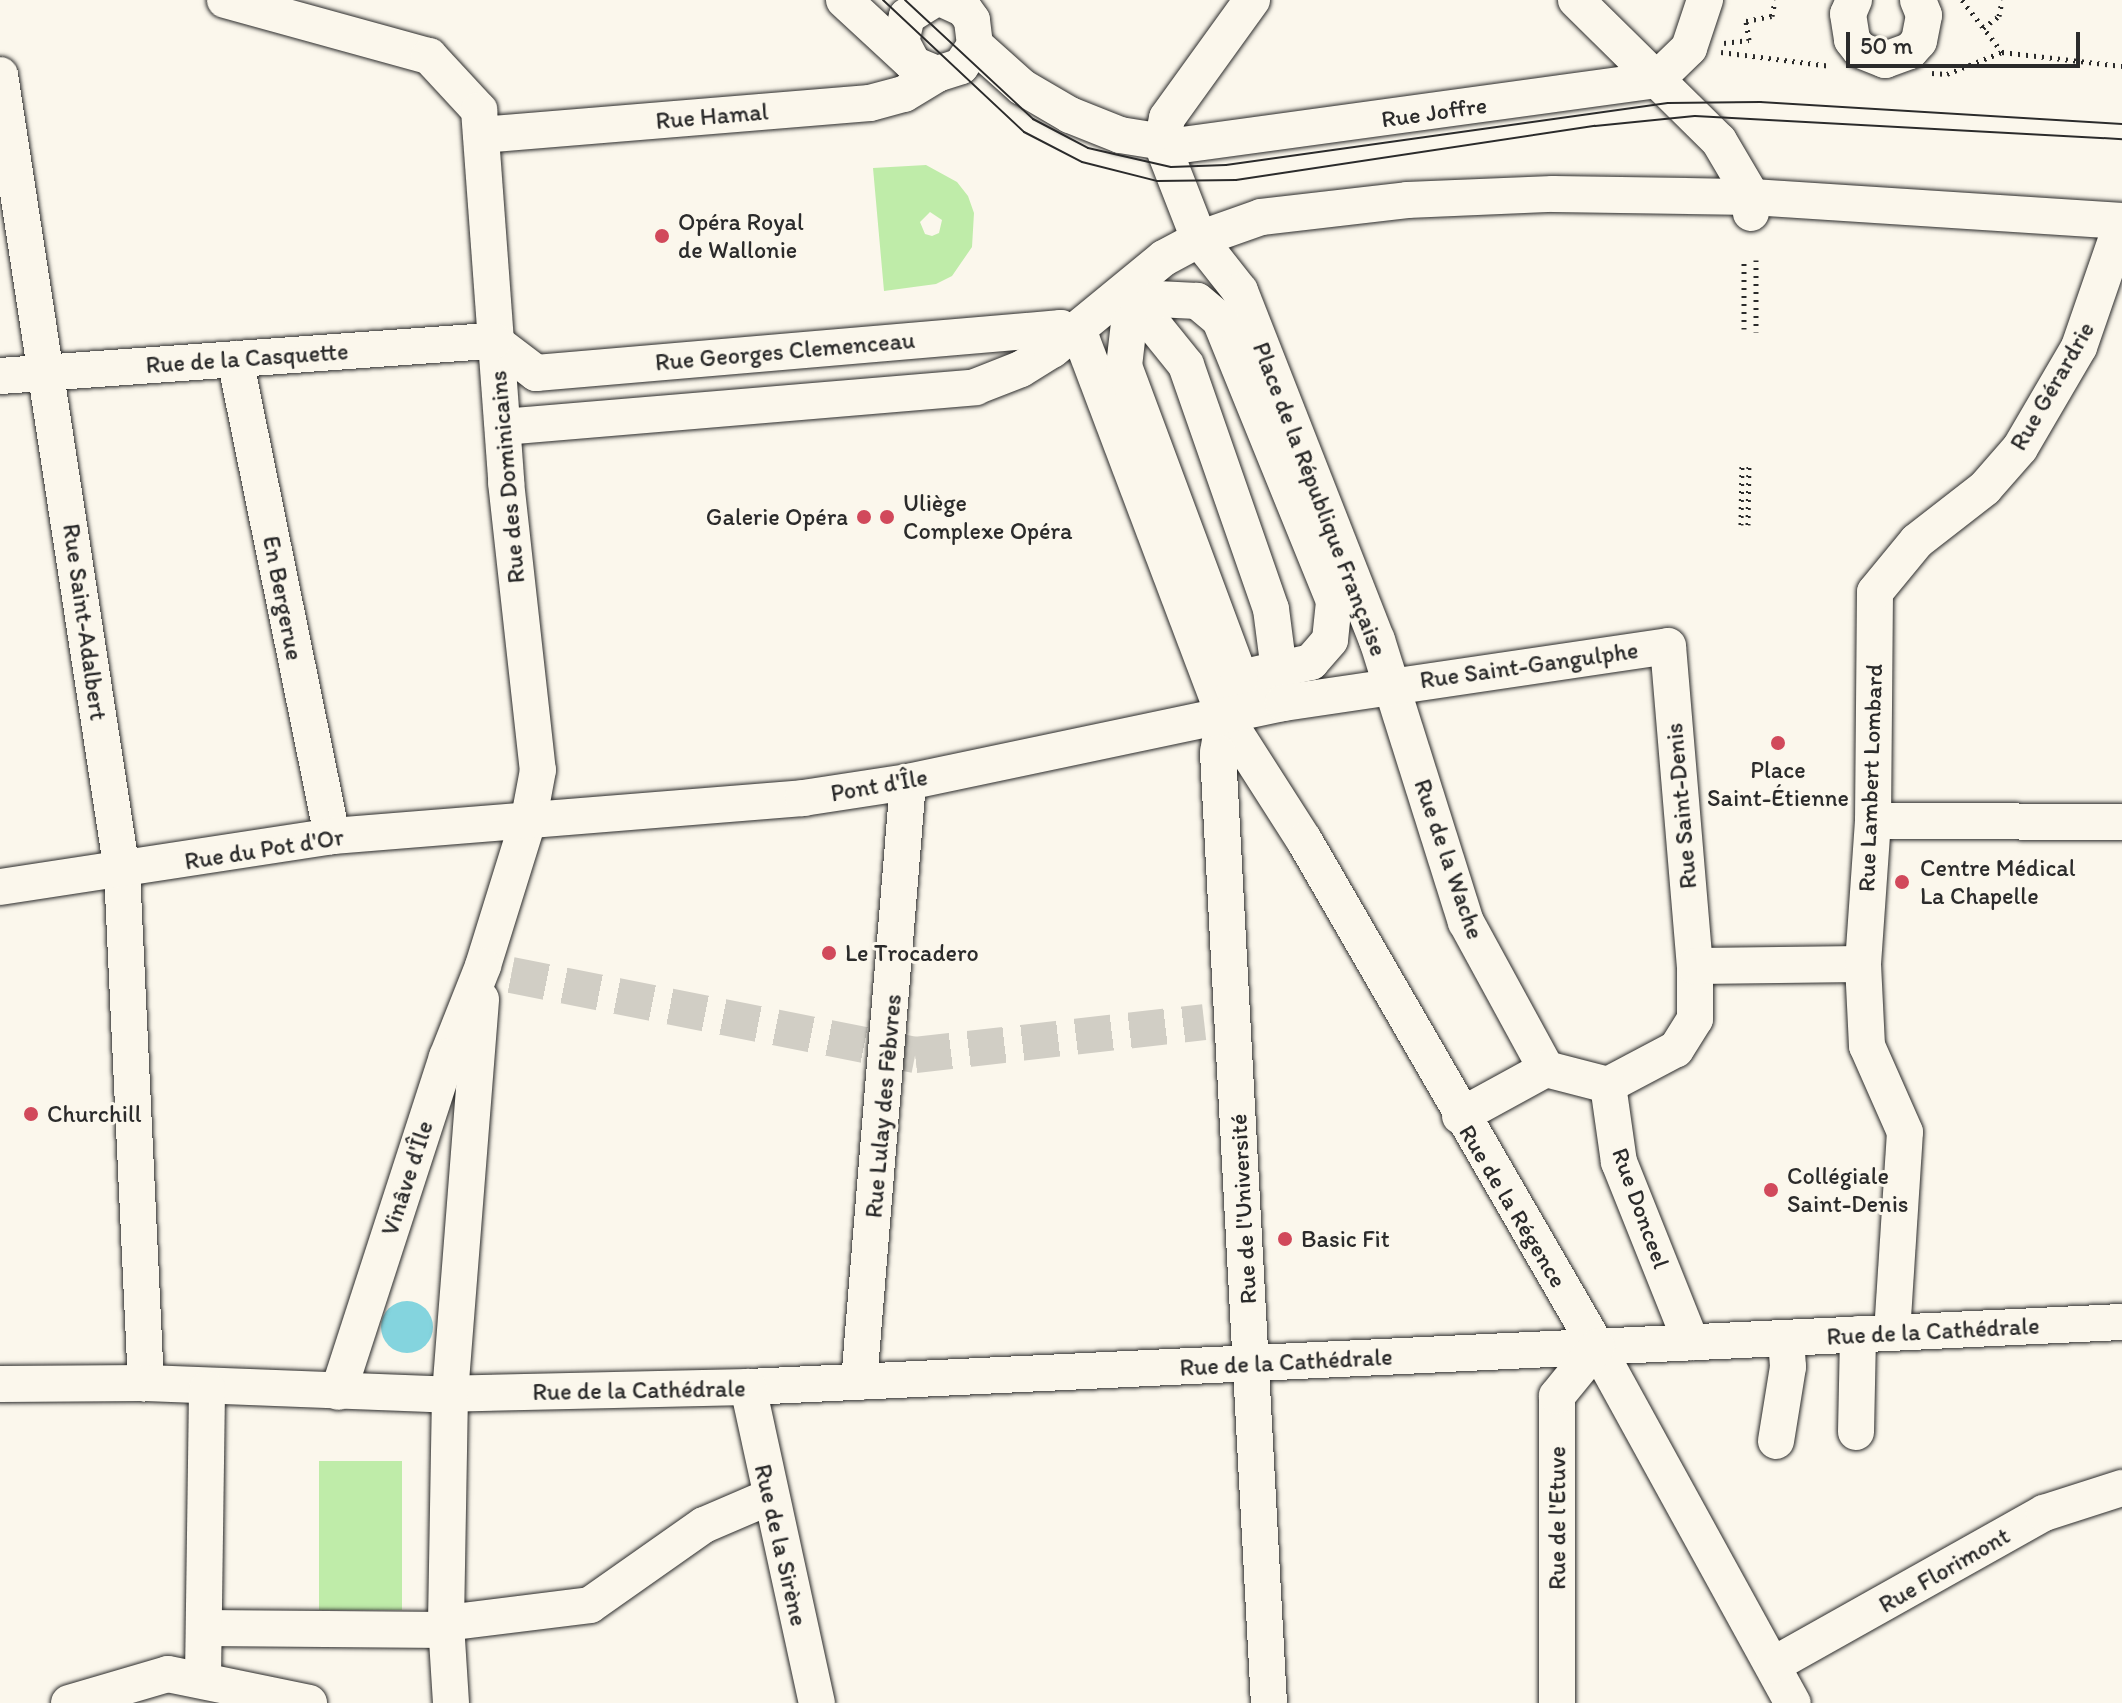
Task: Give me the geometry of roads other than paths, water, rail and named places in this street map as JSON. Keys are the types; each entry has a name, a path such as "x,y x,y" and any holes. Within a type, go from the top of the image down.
{"street":[{"name":"Rue des Dominicains","path":"225,0 429,56 479,110 494,341 538,770 529,818"},
{"path":"844,0 925,69 961,66 975,45 976,32 954,2 916,7 902,28 901,41 925,69"},
{"path":"1165,131 1252,0"},
{"path":"1576,0 1719,141 1752,205"},
{"path":"1656,80 1689,48 1705,0"},
{"path":"1854,0 1848,14 1852,40 1860,50 1885,60 1910,51 1919,41 1924,15 1918,0"},
{"name":"Rue Joffre","path":"975,45 1022,87 1070,115 1120,135 1165,131 1212,144 1656,80"},
{"name":"Rue Hamal","path":"481,135 870,103 904,94 925,69"},
{"name":"Rue Saint-Adalbert","path":"0,75 7,138 48,372 122,871 146,1383"},
{"name":"Place de la République Française","path":"1165,131 1199,239 1240,291 1390,685 1280,687 1224,715"},
{"path":"503,427 975,387 1021,369 1078,336 1132,298 1199,239 1261,217 1407,200 1553,194 2122,222"},
{"name":"Rue Gérardrie","path":"1875,592 1917,541 1985,488 2020,448 2079,347 2122,222"},
{"path":"1186,365 1240,291"},
{"path":"1132,298 1187,298 1220,320 1334,601 1335,623 1321,653 1280,687"},
{"path":"1132,298 1186,365 1271,609 1280,687"},
{"path":"1132,298 1124,335 1124,366 1210,639 1224,715"},
{"name":"Rue Georges Clemenceau","path":"494,341 536,373 1061,328 1078,336"},
{"path":"1078,336 1210,639 1240,678 1280,687"},
{"name":"Rue de la Casquette","path":"0,376 494,341"},
{"name":"En Bergerue","path":"235,359 332,836"},
{"name":"Rue Lambert Lombard","path":"1875,592 1867,1046 1905,1132 1875,1334"},
{"path":"1210,639 1271,609"},
{"name":"Rue Saint-Gangulphe","path":"1390,685 1668,646"},
{"name":"Rue Saint-Denis","path":"1608,1085 1676,1049 1695,1019 1695,966 1668,646"},
{"path":"1224,715 1240,678"},
{"name":"Rue de la Wache","path":"1390,685 1466,922 1546,1069"},
{"name":"Pont d'Île","path":"529,818 702,810 908,782 1224,715"},
{"name":"Rue de l'Université","path":"1224,715 1218,753 1219,1020 1250,1364 1269,1703"},
{"name":"Rue de la Régence","path":"1224,715 1304,840 1460,1116 1597,1347 1793,1703"},
{"name":"Rue Lulay des Fèbvres","path":"859,1382 908,782"},
{"name":"Rue du Pot d'Or","path":"0,887 122,871 332,836 529,818"},
{"name":"Vinâve d'Île","path":"451,1703 450,1394 497,970 529,818"},
{"path":"1873,821 2122,822"},
{"path":"1695,966 1870,986"},
{"name":"Vinâve d'Île","path":"338,1392 447,1057 497,970"},
{"path":"1460,1116 1546,1069 1608,1085"},
{"name":"Rue Donceel","path":"1608,1085 1619,1162 1691,1342"},
{"name":"Rue de la Cathédrale","path":"0,1384 146,1383 207,1389 751,1404 859,1382 2122,1322"},
{"path":"1856,1432 1875,1334"},
{"path":"1776,1441 1788,1367 1786,1338"},
{"name":"Rue de l'Etuve","path":"1557,1703 1557,1396 1597,1347"},
{"path":"203,1677 207,1389"},
{"name":"Rue de la Sirène","path":"751,1404 769,1497 817,1703"},
{"name":"Rue Florimont","path":"1773,1665 2044,1513 2122,1488"},
{"path":"204,1628 451,1624 590,1605 704,1525 769,1497"},
{"path":"203,1677 238,1650 312,1650"},
{"path":"69,1703 138,1680 168,1674 203,1677 309,1703"}],"water":[{"path":"407,1301 425,1309 433,1327 425,1345 407,1353 389,1345 381,1327 389,1309"}],"tunnel":[{"path":"511,975 915,1055 1204,1022"}],"tram line":[{"path":"883,0 1024,132 1082,162 1157,181 1236,180 1595,126 1695,116 2122,139"},
{"path":"905,0 1033,119 1088,148 1171,167 1226,165 1668,103 1761,102 2122,124"}],"place":[{"name":"Opéra Royal de Wallonie","path":"662,236"},
{"name":"Galerie Opéra","path":"864,517"},
{"name":"Uliège Complexe Opéra","path":"887,517"},
{"name":"Place Saint-Étienne","path":"1778,743"},
{"name":"Centre Médical La Chapelle","path":"1902,882"},
{"name":"Le Trocadero","path":"829,953"},
{"name":"Churchill","path":"31,1114"},
{"name":"Collégiale Saint-Denis","path":"1771,1190"},
{"name":"Basic Fit","path":"1285,1239"}]}
